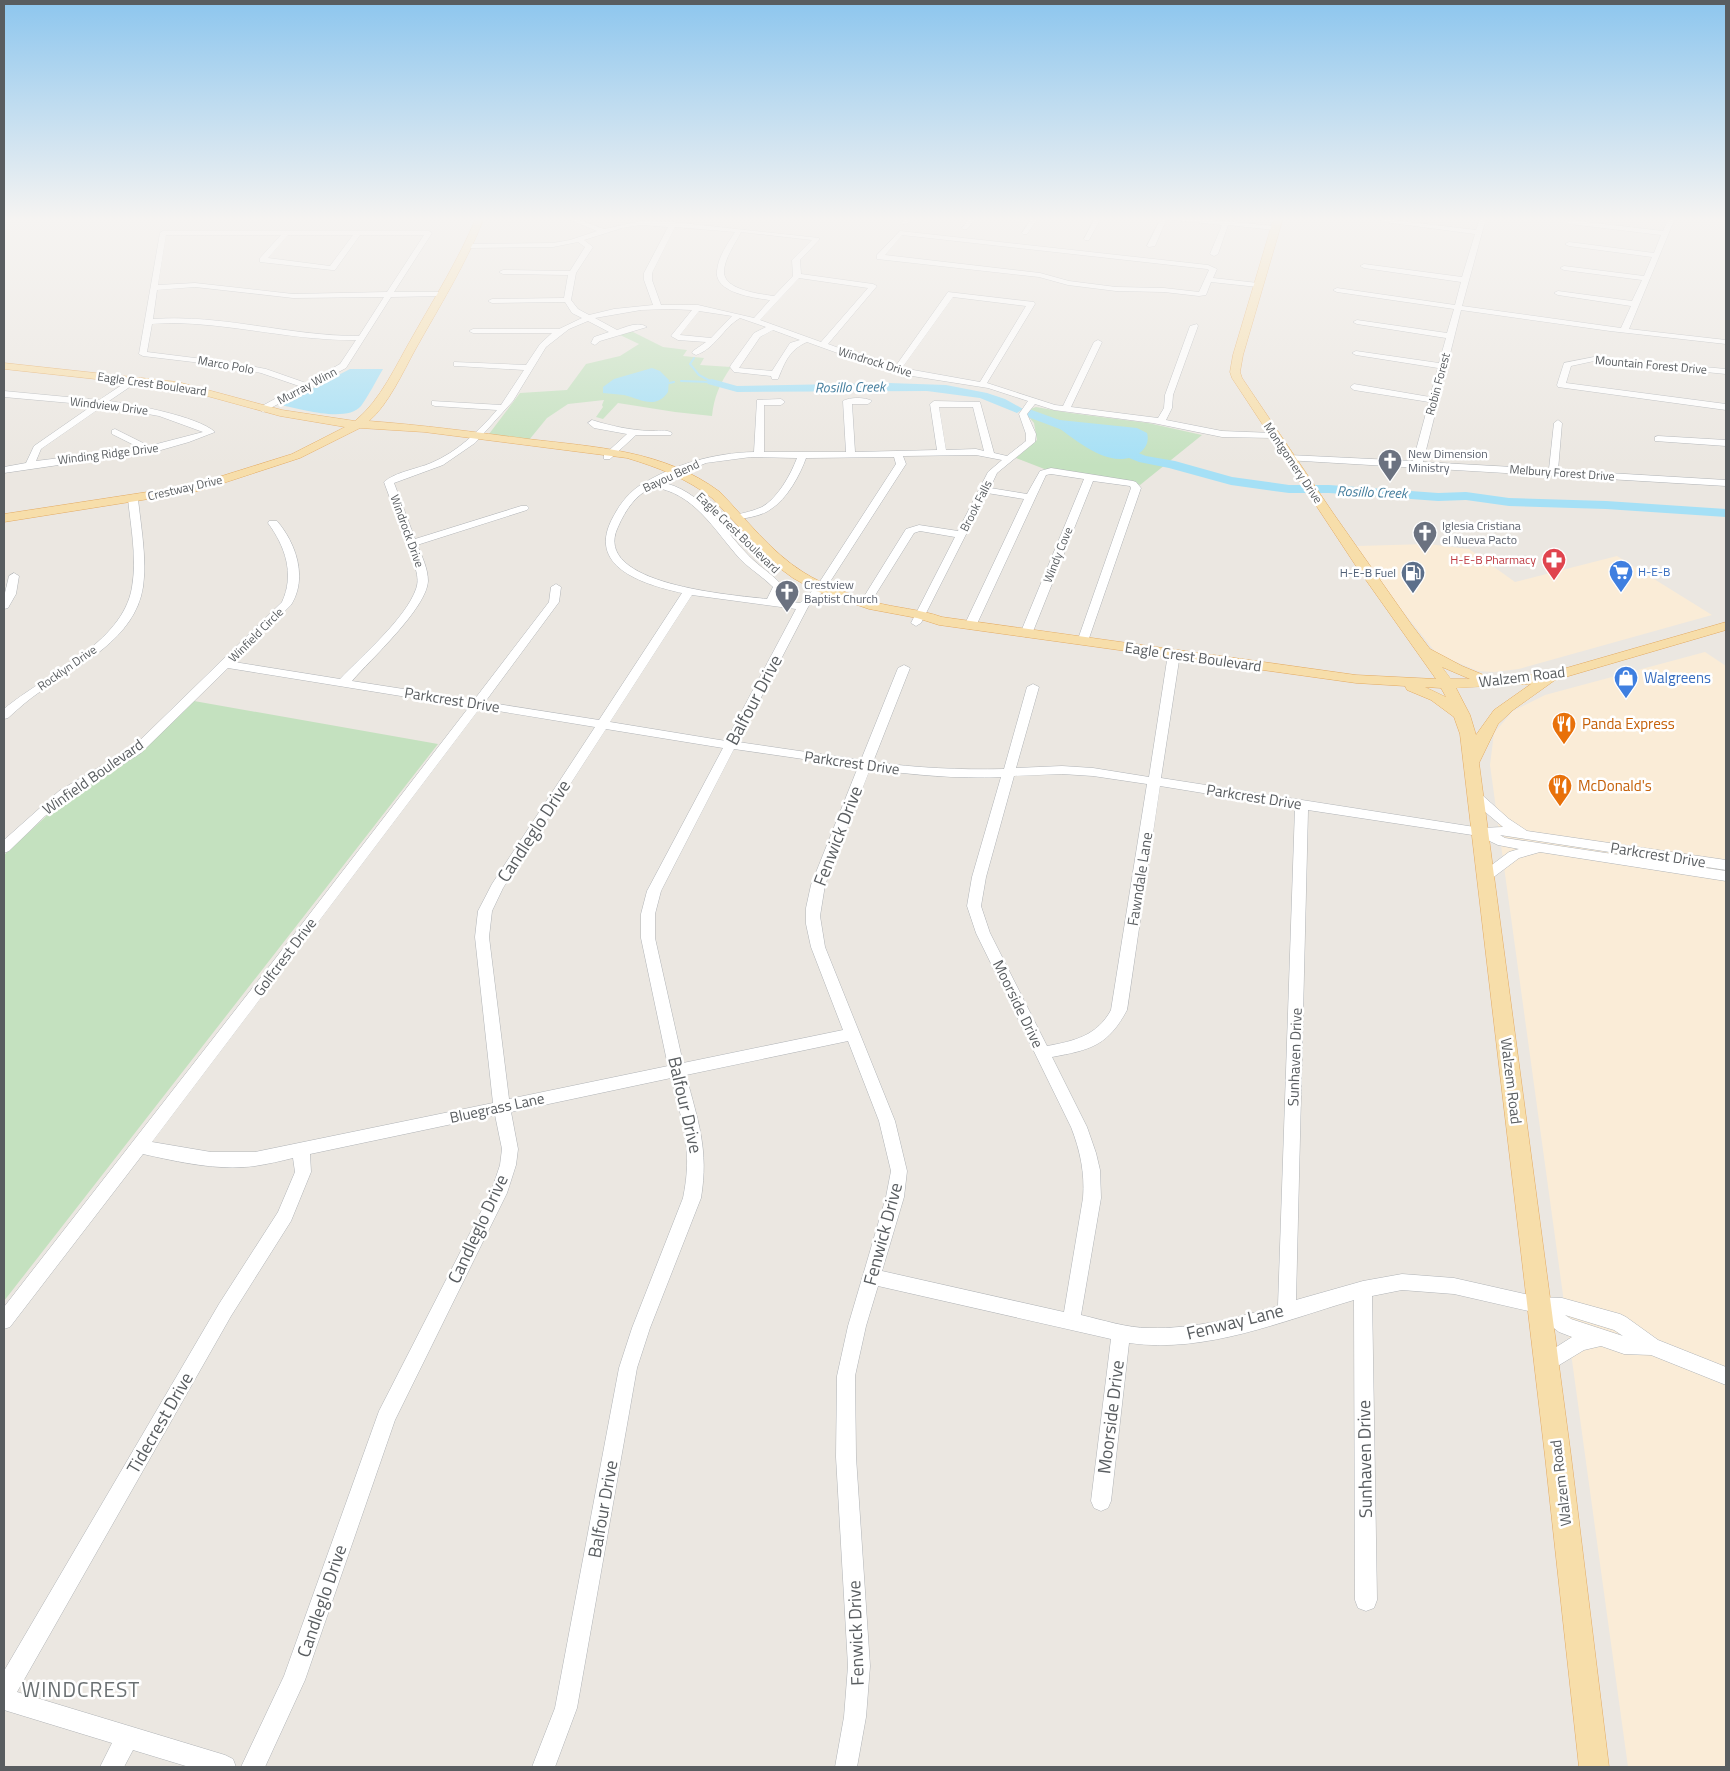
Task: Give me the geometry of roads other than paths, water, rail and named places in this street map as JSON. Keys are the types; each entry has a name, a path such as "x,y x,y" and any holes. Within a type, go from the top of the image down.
{"main road":[{"name":"Crestway Drive","path":"4,518 195,488 296,456 332,439 357,425 374,409 439,301"},
{"name":"Montgomery Drive","path":"1254,301 1235,372 1237,378 1382,596 1448,684"},
{"name":"Eagle Crest Boulevard","path":"4,366 134,380 199,390 263,408 376,429 474,437"},
{"path":"332,439 336,432 332,421 357,417 374,409 375,422 391,426"},
{"name":"Eagle Crest Boulevard","path":"357,425 391,426 610,454 633,463 673,474 705,486 738,517 779,561 798,575 813,596 865,603 918,619"},
{"path":"332,439 360,430 376,429"},
{"name":"Eagle Crest Boulevard","path":"673,474 705,498 769,566 788,580 813,596 865,612 1356,679 1400,683 1448,684"},
{"name":"Walzem Road","path":"1594,1767 1472,763 1462,715 1448,684 1495,683 1551,677 1726,626"},
{"path":"1400,683 1418,671 1425,652 1457,669 1495,683"},
{"path":"1472,763 1487,729 1497,717 1510,705 1534,691 1551,677"},
{"path":"1400,683 1436,697 1462,715"}],"street":[{"path":"152,301 149,322 178,320 257,328 314,338 362,338"},
{"name":"Murray Winn","path":"263,408 344,366 383,301"},
{"path":"567,301 575,311 616,333"},
{"path":"656,301 658,307"},
{"path":"755,321 775,301"},
{"path":"822,346 861,301"},
{"path":"896,371 946,301"},
{"path":"982,385 1031,304 1004,301"},
{"path":"1413,301 1726,342"},
{"name":"Robin Forest","path":"1417,464 1460,301"},
{"path":"1612,301 1635,304"},
{"path":"1624,330 1636,301"},
{"name":"Windrock Drive","path":"343,683 407,612 420,594 422,577 412,543 389,482 445,459 474,437 503,408 543,345 560,331 588,319 618,311 658,307 698,307 739,315 896,371 982,385 1066,409 1160,422 1222,434 1274,436"},
{"path":"698,307 675,336 678,338 712,340"},
{"path":"696,353 706,348 725,324 739,315"},
{"name":"Marco Polo","path":"149,322 143,354 235,365 263,371 307,386"},
{"path":"1358,322 1451,336"},
{"path":"595,343 597,339 634,327 644,326"},
{"path":"1160,422 1168,408 1169,395 1194,326"},
{"path":"772,327 757,335 734,367 737,370 775,375 776,370 793,345 806,340"},
{"path":"473,331 560,331"},
{"path":"1066,409 1098,342"},
{"path":"1356,353 1443,366"},
{"name":"Mountain Forest Drive","path":"1726,372 1594,359 1567,365 1561,385 1726,407"},
{"path":"457,364 529,368"},
{"path":"30,464 37,448 134,380"},
{"path":"1354,387 1434,400"},
{"name":"Windview Drive","path":"4,394 155,411 188,420 211,432"},
{"path":"4,405 19,395"},
{"path":"851,455 847,401 868,401"},
{"name":"Brook Falls","path":"918,619 993,472 1030,442 1031,434 1023,414 1027,406 1033,401"},
{"path":"758,456 760,402 781,402"},
{"path":"435,403 503,408"},
{"path":"942,453 934,404 977,404 989,453"},
{"path":"592,423 597,426 634,432 668,433"},
{"path":"1552,472 1558,423"},
{"path":"116,432 144,446 146,449"},
{"name":"Winding Ridge Drive","path":"4,470 30,464 166,446 211,432"},
{"path":"610,454 634,432"},
{"path":"1658,439 1726,443"},
{"name":"Bayou Bend","path":"813,596 770,602 688,592 664,586 641,578 622,565 614,556 611,548 610,532 615,519 630,499 643,488 712,459 896,453 989,453 1008,458"},
{"name":"Balfour Drive","path":"544,1767 566,1708 628,1368 641,1328 692,1198 697,1177 698,1150 694,1129 676,1070 648,938 647,916 654,891 730,745 813,596 900,464 901,461 896,453"},
{"path":"738,517 764,510 772,505 799,466 802,455"},
{"name":"Melbury Forest Drive","path":"1289,458 1726,483"},
{"path":"970,626 1043,473 1051,472 1129,483 1136,488 1083,642"},
{"name":"Windy Cove","path":"1026,634 1090,477"},
{"name":"Eagle Crest Boulevard","path":"652,484 675,489 684,494 698,506 758,571 774,582 778,587 778,591 770,602"},
{"path":"985,490 1030,497"},
{"name":"Rocklyn Drive","path":"4,715 37,689 82,661 105,641 122,621 134,602 138,575 133,499"},
{"path":"412,543 524,508"},
{"name":"Winfield Circle","path":"226,664 280,611 293,592 295,581 293,564 280,530 273,524"},
{"path":"865,603 910,531 919,528 962,535"},
{"path":"4,606 11,594 14,576"},
{"name":"Golfcrest Drive","path":"4,1321 140,1146 554,602 556,587"},
{"name":"Candleglo Drive","path":"253,1767 294,1680 386,1418 499,1193 508,1164 510,1149 502,1108 482,937 485,912 497,887 688,592"},
{"name":"Fawndale Lane","path":"1042,1052 1089,1042 1106,1032 1120,1010 1174,654"},
{"name":"Parkcrest Drive","path":"226,664 730,745 924,772 1010,773 1062,770 1093,772 1481,832 1502,831 1726,865"},
{"name":"Winfield Boulevard","path":"4,848 58,799 136,750 226,664"},
{"name":"Fenwick Drive","path":"846,1767 854,1731 859,1666 846,1457 846,1376 857,1326 873,1277 895,1197 899,1171 887,1121 818,947 814,931 812,908 818,885 904,668"},
{"name":"Moorside Drive","path":"1033,687 979,877 974,906 983,933 1085,1140 1092,1169 1092,1198 1071,1321"},
{"name":"Parkcrest Drive","path":"1476,797 1504,822 1531,836"},
{"name":"Sunhaven Drive","path":"1287,1310 1302,805"},
{"name":"Parkcrest Drive","path":"1481,832 1503,842 1726,876"},
{"name":"Parkcrest Drive","path":"1486,876 1514,855 1525,850 1545,848"},
{"name":"Bluegrass Lane","path":"140,1146 184,1157 218,1161 254,1159 852,1034"},
{"name":"Tidecrest Drive","path":"4,1692 225,1310 285,1216 303,1172 301,1150"},
{"name":"Fenway Lane","path":"873,1277 1121,1333 1148,1337 1190,1335 1237,1326 1363,1289 1402,1282 1454,1286 1538,1305 1562,1306 1620,1323 1650,1346"},
{"name":"Sunhaven Drive","path":"1363,1289 1366,1600"},
{"path":"1538,1305 1565,1326 1624,1345 1650,1346 1726,1376"},
{"name":"Moorside Drive","path":"1101,1501 1121,1333"},
{"path":"1546,1364 1580,1342 1591,1339 1606,1339"},
{"path":"4,1699 225,1767"},
{"path":"111,1767 128,1737"}],"water":[{"path":"652,368 660,371 669,380 668,392 658,401 648,402 624,395 603,393 603,387 614,379"},
{"path":"350,369 383,369 364,402 354,411 345,414 335,414 311,412 281,405"},
{"path":"1050,419 1137,428 1147,433 1147,443 1142,451 1130,458 1118,459 1105,456 1081,444 1049,421"}],"waterway":[{"path":"694,358 690,364 699,375 712,382"},
{"name":"Rosillo Creek","path":"681,381 710,382"},
{"name":"Rosillo Creek","path":"669,383 674,382"},
{"name":"Rosillo Creek","path":"712,382 737,389 927,387 983,395 1017,409"},
{"name":"Rosillo Creek","path":"1029,413 1072,429"},
{"name":"Rosillo Creek","path":"1111,446 1143,459 1171,464 1231,481 1289,489 1329,489 1438,497 1466,496 1509,502 1606,505 1726,513"}],"place":[{"name":"New Dimension Ministry","path":"1390,482"},
{"name":"Iglesia Cristiana el Nueva Pacto","path":"1425,554"},
{"name":"H-E-B Pharmacy","path":"1554,581"},
{"name":"H-E-B","path":"1621,593"},
{"name":"H-E-B Fuel","path":"1413,594"},
{"name":"Crestview Baptist Church","path":"787,613"},
{"name":"Walgreens","path":"1626,699"},
{"name":"Panda Express","path":"1564,745"},
{"name":"McDonald's","path":"1560,807"}],"district":[{"name":"WINDCREST","path":"81,1690"}]}
